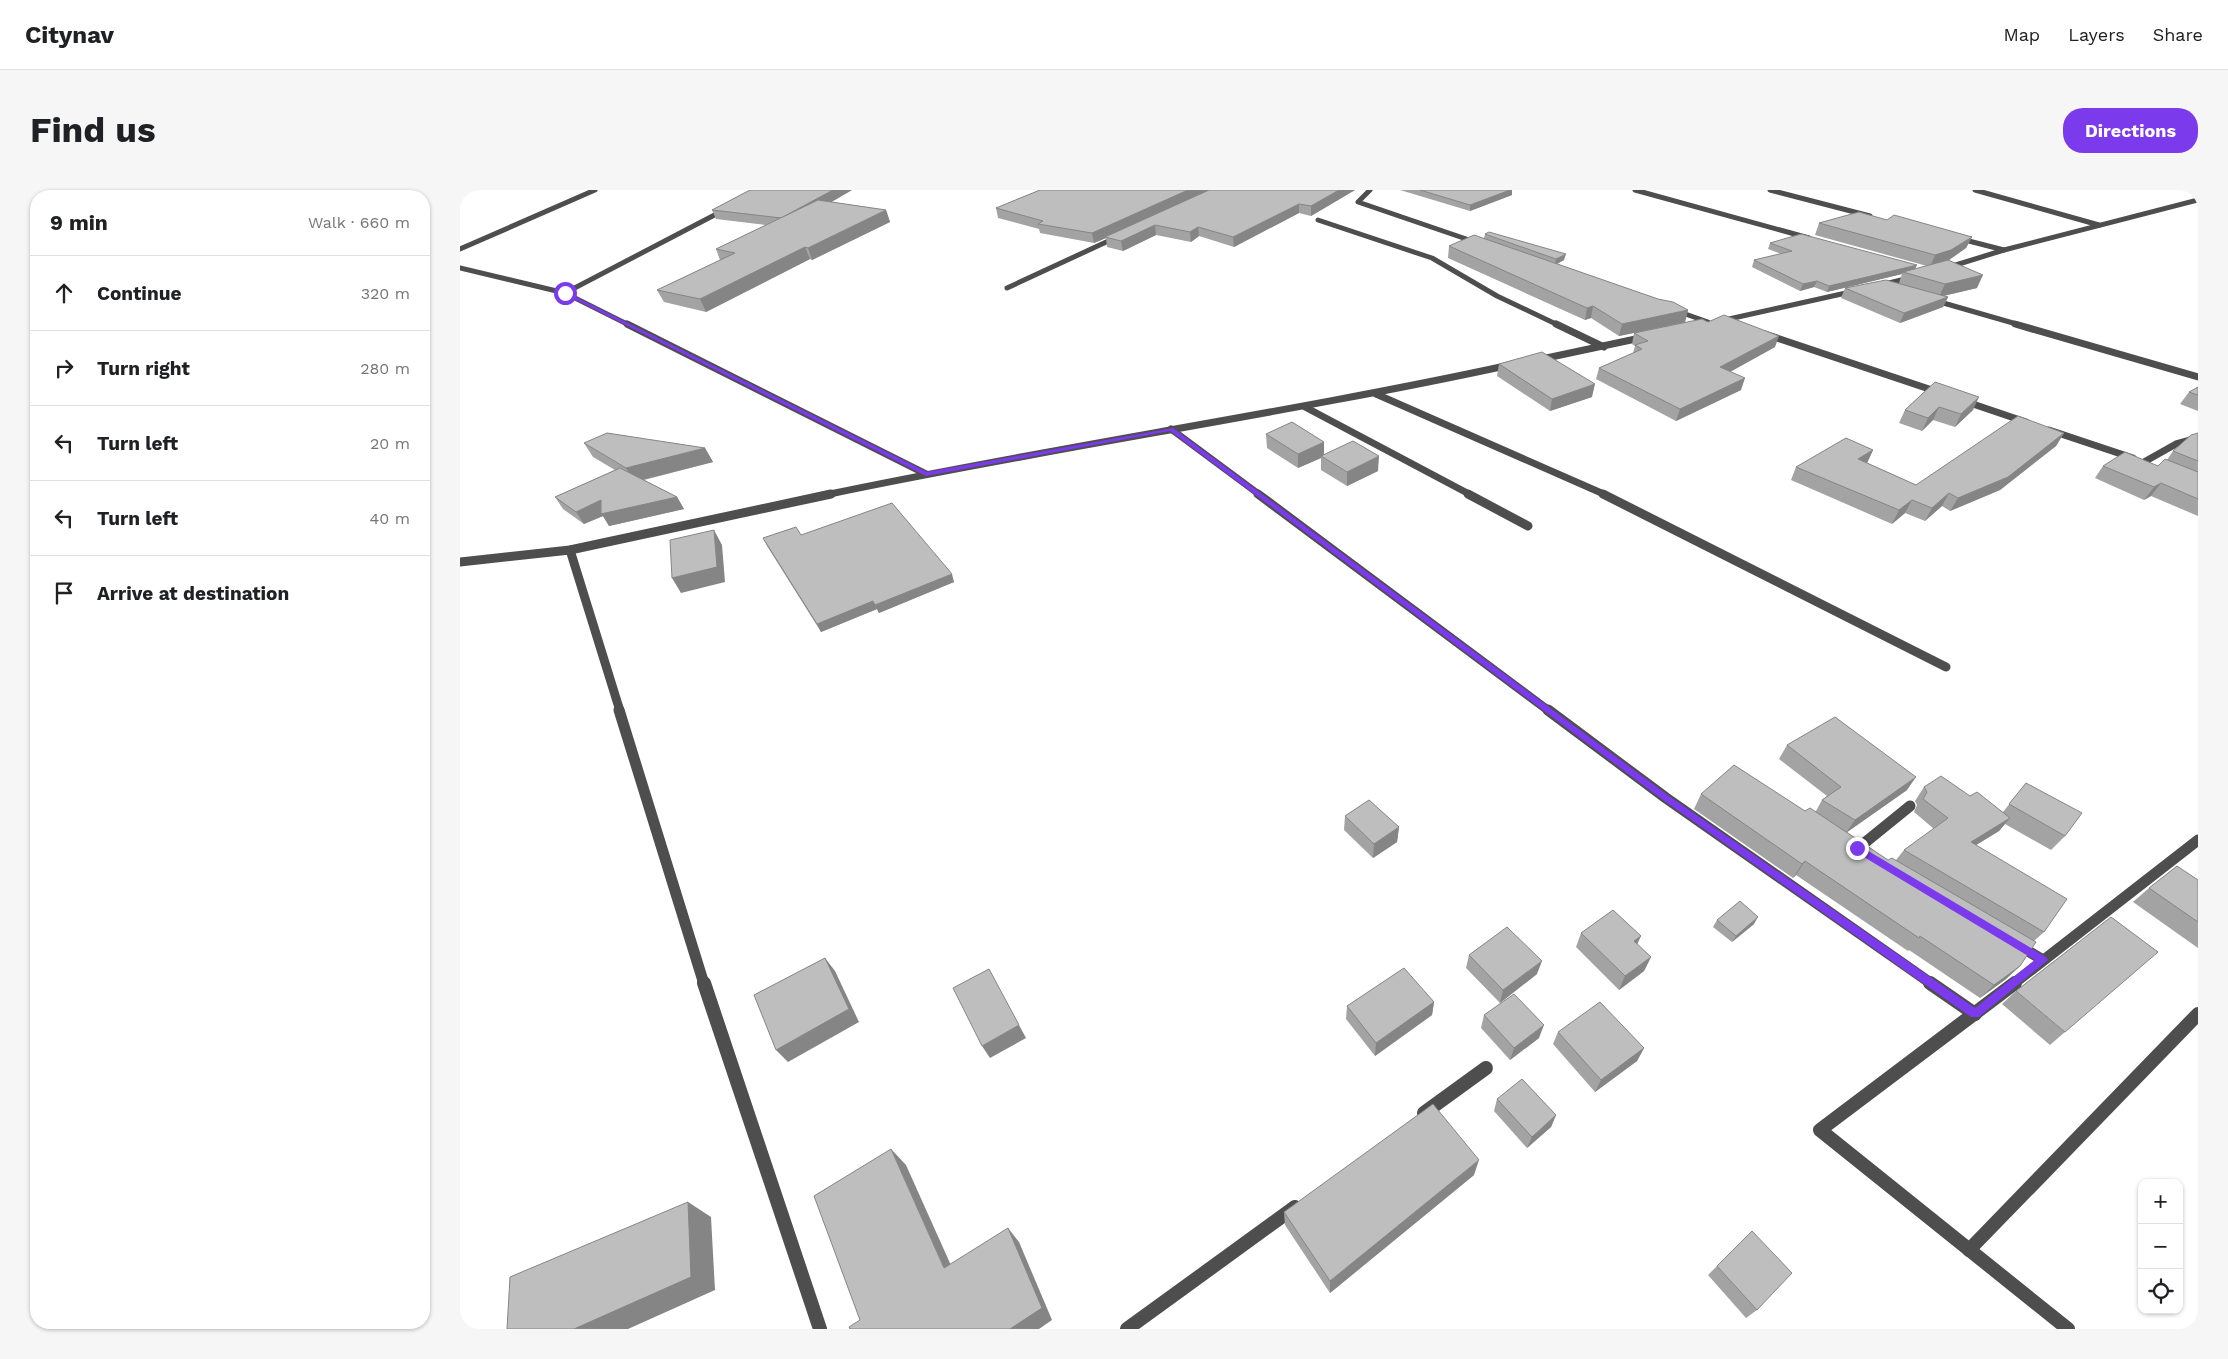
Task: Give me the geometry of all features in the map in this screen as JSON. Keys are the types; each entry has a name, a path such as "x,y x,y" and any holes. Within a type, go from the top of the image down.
{"street":[{"path":"460,249 595,190"},
{"path":"1370,190 1358,202 1487,246"},
{"path":"1635,190 1820,240"},
{"path":"1770,190 1873,216"},
{"path":"1976,190 2099,225"},
{"path":"1942,269 2004,250 2198,200"},
{"path":"565,293 736,203"},
{"path":"1318,220 1432,258 1497,296 1604,347"},
{"path":"1007,288 1122,235"},
{"path":"1948,236 2004,250"},
{"path":"460,268 565,293 926,474"},
{"path":"1872,287 1918,276"},
{"path":"1882,285 1901,291"},
{"path":"1689,327 1863,289"},
{"path":"1930,299 2198,377"},
{"path":"1671,310 1708,322"},
{"path":"1724,320 1743,326"},
{"path":"1761,333 1948,396"},
{"path":"1531,361 1651,336"},
{"path":"460,562 570,550 926,474 1376,394 1522,362"},
{"path":"1376,394 1593,489 1946,667"},
{"path":"1958,399 2032,424"},
{"path":"1305,407 1528,526"},
{"path":"2042,428 2153,466"},
{"path":"1171,429 1666,798 1975,1014"},
{"path":"2144,462 2176,444 2198,438"},
{"path":"570,550 720,1035 820,1329"},
{"path":"1857,849 1910,806"},
{"path":"2068,1329 1820,1130 1975,1014 2198,840"},
{"path":"2009,940 2043,960"},
{"path":"1969,1250 2198,1014"},
{"path":"1414,1120 1486,1068"},
{"path":"1127,1329 1303,1202"}],"building":[{"path":"750,190 833,190 781,218 712,210"},
{"path":"1040,190 1188,190 1092,233 1038,224 1043,221 996,208"},
{"path":"1209,190 1339,190 1311,206 1299,204 1233,237 1198,227 1190,232 1155,225 1121,241 1105,237"},
{"path":"1420,190 1510,190 1470,205"},
{"path":"818,200 886,210 808,248 805,247 700,299 657,290 735,253 716,249"},
{"path":"1859,212 1887,220 1894,215 1972,237 1951,250 1935,255 1819,223"},
{"path":"1489,232 1566,254 1556,259 1485,234"},
{"path":"1801,234 1917,265 1829,286 1817,281 1803,284 1754,260 1792,251 1770,243"},
{"path":"1474,235 1658,299 1673,302 1688,310 1622,324 1593,306 1587,308 1449,246"},
{"path":"1948,260 1983,275 1945,284 1903,272"},
{"path":"1886,280 1948,297 1904,313 1845,288"},
{"path":"1724,315 1779,336 1720,367 1745,378 1680,409 1599,368 1642,349 1635,345 1648,341 1634,333 1702,319 1708,322"},
{"path":"1542,352 1595,384 1552,399 1499,364"},
{"path":"1935,382 1979,397 1961,414 1939,407 1928,418 1905,410"},
{"path":"2198,387 2198,395 2189,392"},
{"path":"2018,416 2064,433 2008,477 1958,498 1949,493 1932,508 1912,500 1899,510 1796,467 1846,438 1873,450 1858,459 1916,485"},
{"path":"1292,422 1324,442 1298,454 1266,434"},
{"path":"607,433 705,448 626,468 584,443"},
{"path":"2198,433 2198,461 2173,451 2191,435"},
{"path":"1353,441 1379,456 1347,472 1321,456"},
{"path":"2125,452 2158,466 2165,459 2198,472 2198,499 2161,483 2154,487 2103,466"},
{"path":"620,468 677,497 601,514 601,500 576,512 555,497"},
{"path":"892,503 952,574 875,605 873,601 817,624 763,538 796,527 801,535"},
{"path":"714,530 717,567 672,578 670,540"},
{"path":"1835,717 1916,777 1855,820 1822,800 1841,787 1787,745"},
{"path":"1734,765 1805,811 1810,808 1888,860 1892,858 2036,942 2020,966 1994,985 1920,936 1919,938 1805,861 1802,864 1701,794"},
{"path":"1941,776 1970,796 1977,792 2010,818 1971,842 2067,899 2044,932 1904,850 1948,818 1923,799 1927,792 1924,787"},
{"path":"2026,783 2082,813 2065,836 2009,804"},
{"path":"1369,800 1399,827 1374,844 1345,816"},
{"path":"2177,866 2198,880 2198,922 2149,888"},
{"path":"1740,901 1758,917 1736,936 1717,920"},
{"path":"1613,910 1641,936 1634,941 1651,957 1625,976 1581,933"},
{"path":"2111,917 2158,952 2065,1032 2016,991"},
{"path":"1507,927 1542,961 1503,990 1469,955"},
{"path":"825,958 849,1009 776,1050 754,995"},
{"path":"1404,968 1434,1002 1376,1043 1347,1006"},
{"path":"989,969 1019,1025 982,1046 953,988"},
{"path":"1514,994 1544,1025 1514,1048 1484,1015"},
{"path":"1600,1002 1644,1048 1601,1080 1558,1032"},
{"path":"1522,1079 1556,1115 1532,1137 1497,1099"},
{"path":"1433,1104 1479,1160 1330,1281 1284,1212"},
{"path":"891,1149 944,1268 1008,1228 1042,1308 1010,1329 850,1329 849,1327 860,1320 814,1196"},
{"path":"688,1202 691,1277 574,1329 507,1329 510,1277"},
{"path":"1752,1231 1792,1273 1757,1310 1717,1266"}],"route":[{"path":"565,293 926,474 1171,429 1666,798 1975,1014 2043,960 1857,848"}]}
